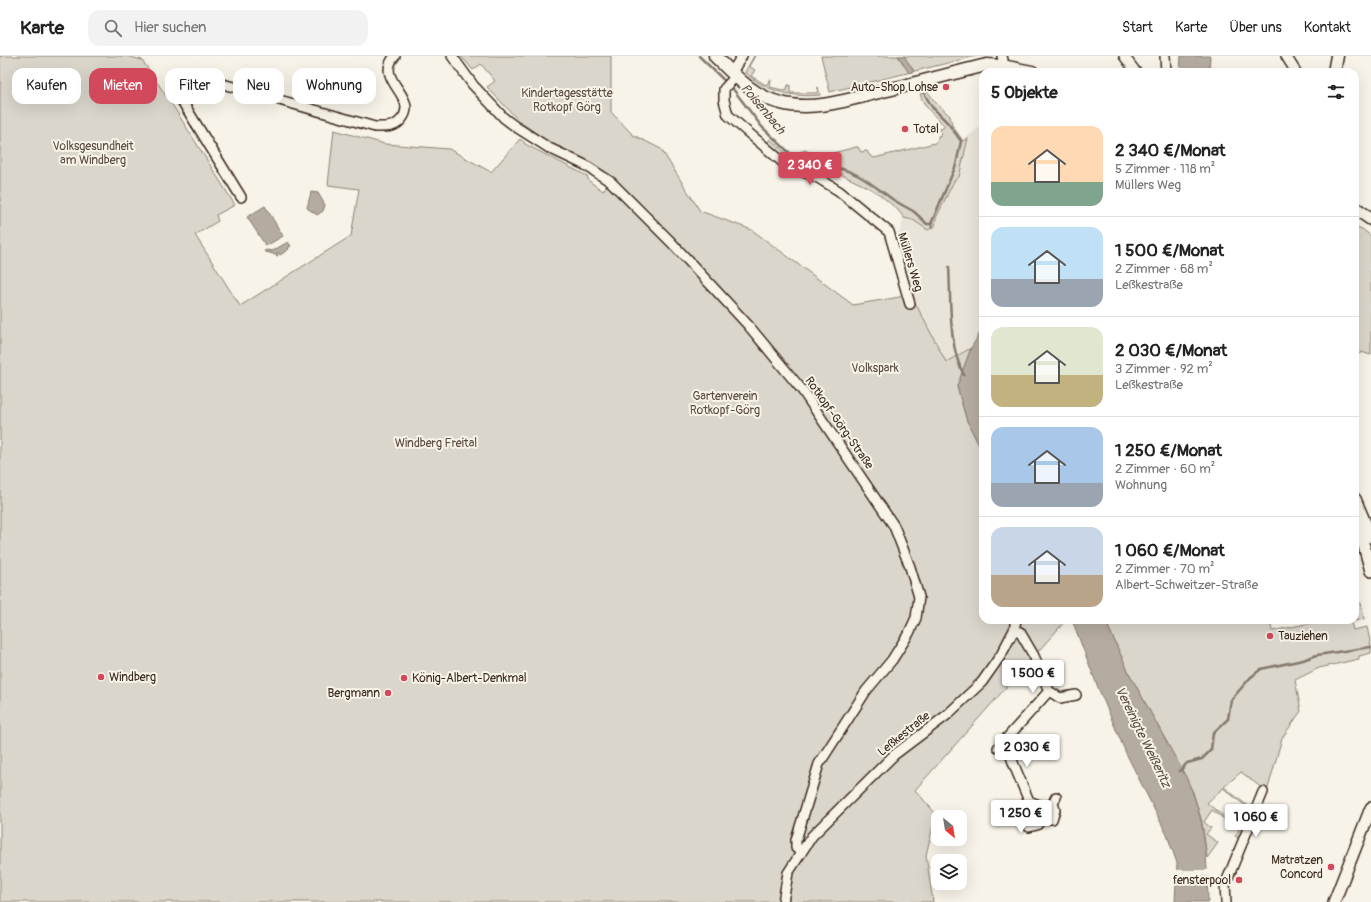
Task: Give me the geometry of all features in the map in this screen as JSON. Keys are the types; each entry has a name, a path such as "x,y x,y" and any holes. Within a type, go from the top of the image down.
{"main road":[{"path":"715,56 731,79 769,99 782,104 808,106 828,104 851,99 1002,61 1019,68"},
{"path":"1335,68 1337,56"}],"street":[{"path":"241,198 182,101 182,89 193,80 205,79 375,127 388,128 397,124 405,116 407,108 404,99 390,75 389,68 395,56"},
{"name":"Rotkopf-Görg-Straße","path":"452,56 473,85 504,118 516,128 549,148 585,165 611,182 671,242 748,325 802,390 894,526 910,567 918,597 916,618 909,634 892,660 866,691 818,764 796,840 796,848 801,852"},
{"path":"731,79 742,56"},
{"path":"1124,56 1133,68"},
{"path":"1166,56 1166,68"},
{"path":"1286,56 1294,68"},
{"name":"Müllers Weg","path":"731,79 724,88 724,100 728,115 786,165 818,178 839,192 889,232 910,304"},
{"path":"1359,509 1371,537"},
{"path":"1359,531 1367,545 1371,572"},
{"name":"Leßkestraße","path":"801,852 812,836 828,819 894,755 947,715 982,682 1002,654 1014,630 1015,624"},
{"path":"1014,630 1020,632 1034,656 1049,691 1060,698 1076,695"},
{"path":"1044,816 1037,825 1029,827 1025,820 1028,800 1007,745 1001,745 1049,691"},
{"path":"1226,902 1224,885 1263,792"},
{"path":"1028,800 1039,805 1045,820 1052,819 1055,810 1053,803 1056,797"},
{"path":"1334,902 1371,808"},
{"path":"783,902 788,873 801,852"}],"shaded area":[{"path":"979,128 979,335 971,348 946,362 911,295 896,244 904,218 913,220 956,145"}],"green space":[{"path":"0,56 126,56 142,60 147,68 89,68 89,104 157,104 157,82 165,94 165,104 172,104 235,205 216,215 218,221 195,235 240,306 351,236 359,189 328,185 334,130 385,144 449,149 491,172 520,139 525,144 587,176 589,181 603,191 612,178 579,156 552,144 520,122 487,87 495,81 481,64 473,70 461,56 611,56 611,112 633,135 661,149 700,211 752,230 853,305 911,295 946,362 971,348 957,387 967,421 979,445 979,624 1062,624 915,790 932,810 931,810 931,834 926,855 933,902 0,902"},
{"path":"754,56 749,66 755,70 751,76 766,85 771,80 770,87 786,91 788,85 790,85 790,93 817,93 818,87 820,95 810,96 780,92 752,79 745,72"},
{"path":"821,56 976,56 830,92"},
{"path":"928,92 935,102 950,116 952,125 963,141 968,138 959,177 954,181 936,218 935,226 928,230 913,220 904,218 898,210 879,194 867,187 840,174 831,174 824,178 786,163 766,144 770,139 788,155 805,150 818,157 858,147 861,152 867,151 870,156 874,158 935,143 938,136 941,135 940,129 945,126 924,104 920,94"},
{"path":"1359,228 1371,236 1371,355 1361,352 1361,354 1359,354"},
{"path":"1359,603 1361,603 1364,619 1359,620"},
{"path":"1107,624 1271,624 1272,631 1306,624 1352,624 1353,630 1367,627 1371,653 1359,656 1359,659 1319,668 1295,680 1301,711 1282,738 1267,792 1241,772 1224,787 1249,807 1254,801 1255,803 1249,815 1244,814 1248,808 1223,788 1207,803 1238,828 1242,823 1245,826 1239,839 1235,836 1239,830 1212,810 1204,822 1211,828 1206,834 1218,843 1207,858 1202,822 1193,792 1129,673"}],"water":[{"path":"898,56 904,56 914,71 909,73"},
{"path":"1181,56 1210,56 1209,68 1180,68"},
{"path":"311,192 318,193 325,205 323,211 317,215 307,208"},
{"path":"265,206 283,236 266,246 247,217"},
{"path":"288,242 291,246 288,248 289,249 280,255 278,252 278,256 267,252 266,253 264,251 272,251"},
{"path":"979,335 979,445 967,421 957,386 971,348"},
{"name":"Vereinigte Weißeritz","path":"1074,624 1107,624 1129,673 1186,777 1198,808 1204,839 1208,902 1175,902 1177,863 1167,835 1126,753 1097,685"}],"pier":[{"path":"1175,870 1209,870 1209,876 1175,876"}],"waterway":[{"name":"Poisenbach","path":"699,56 733,89 762,127 795,158 817,166"},
{"path":"924,93 932,107 948,123 961,141 956,165 931,224"},
{"name":"Poisenbach","path":"828,167 854,173 892,199 913,211 927,224 931,224 932,227"},
{"name":"Poisenbach","path":"949,267 950,308 953,337 955,351 964,375"},
{"path":"1180,771 1187,763 1202,759 1211,750 1213,733 1228,719 1231,700 1250,678 1261,669 1303,660 1317,655 1371,647"}],"place":[{"name":"Auto-Shop Lohse","path":"946,87"},
{"name":"Total","path":"905,129"},
{"name":"Tauziehen","path":"1270,636"},
{"name":"Windberg","path":"101,677"},
{"name":"König-Albert-Denkmal","path":"404,678"},
{"name":"Bergmann","path":"388,693"},
{"name":"Matratzen Concord","path":"1331,867"},
{"name":"fensterpool","path":"1239,880"}],"park label":[{"name":"Kindertagesstätte Rotkopf Görg","path":"567,100"},
{"name":"Volksgesundheit am Windberg","path":"93,153"},
{"name":"Volkspark","path":"875,368"},
{"name":"Gartenverein Rotkopf-Görg","path":"725,403"},
{"name":"Windberg Freital","path":"436,443"}]}
